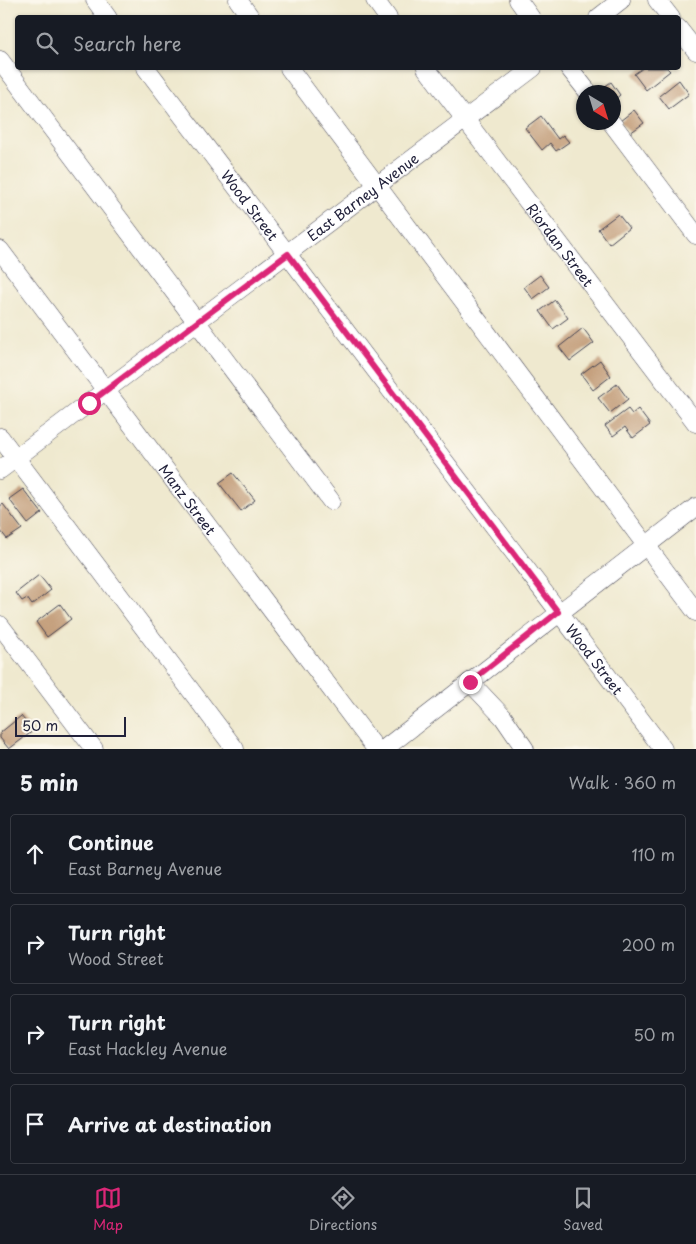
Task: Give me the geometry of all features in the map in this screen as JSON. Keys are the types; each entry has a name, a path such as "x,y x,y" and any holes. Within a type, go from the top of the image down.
{"street":[{"path":"95,0 106,15"},
{"path":"238,0 249,15"},
{"path":"375,0 386,15"},
{"path":"518,0 529,15"},
{"path":"602,15 621,0"},
{"path":"657,0 669,15"},
{"path":"681,32 696,51"},
{"path":"0,60 331,500"},
{"name":"Wood Street","path":"148,70 663,749"},
{"path":"291,70 378,186 423,250 696,612"},
{"name":"Riordan Street","path":"428,70 696,423"},
{"name":"East Barney Avenue","path":"0,470 531,70"},
{"path":"571,70 582,85"},
{"path":"617,130 696,235"},
{"name":"Manz Street","path":"0,250 105,392 376,749"},
{"path":"0,437 235,749"},
{"path":"384,749 558,612 696,507"},
{"path":"0,625 94,749"},
{"path":"470,682 504,717 525,749"}],"building":[{"path":"640,70 670,71 646,90 634,74"},
{"path":"679,80 689,94 669,109 659,96"},
{"path":"634,110 644,123 630,133 621,120"},
{"path":"541,116 558,139 563,135 569,142 556,151 550,143 542,150 525,128"},
{"path":"618,214 629,228 609,244 598,229"},
{"path":"540,275 549,287 533,299 524,287"},
{"path":"555,300 568,318 553,329 540,311"},
{"path":"583,328 594,343 570,361 559,347"},
{"path":"600,360 611,376 593,390 581,374"},
{"path":"617,384 628,399 610,413 598,398"},
{"path":"628,409 632,414 638,409 650,425 633,438 625,427 613,436 605,426"},
{"path":"233,473 255,500 241,511 219,483"},
{"path":"23,489 42,513 28,524 9,499"},
{"path":"3,504 22,529 7,539 0,530 0,506"},
{"path":"39,575 51,590 32,605 27,598 22,601 16,593"},
{"path":"60,604 71,619 47,637 36,622"},
{"path":"21,716 33,731 9,749 0,738 0,733"}],"route":[{"path":"89,403 288,254 558,612 470,682"}]}
